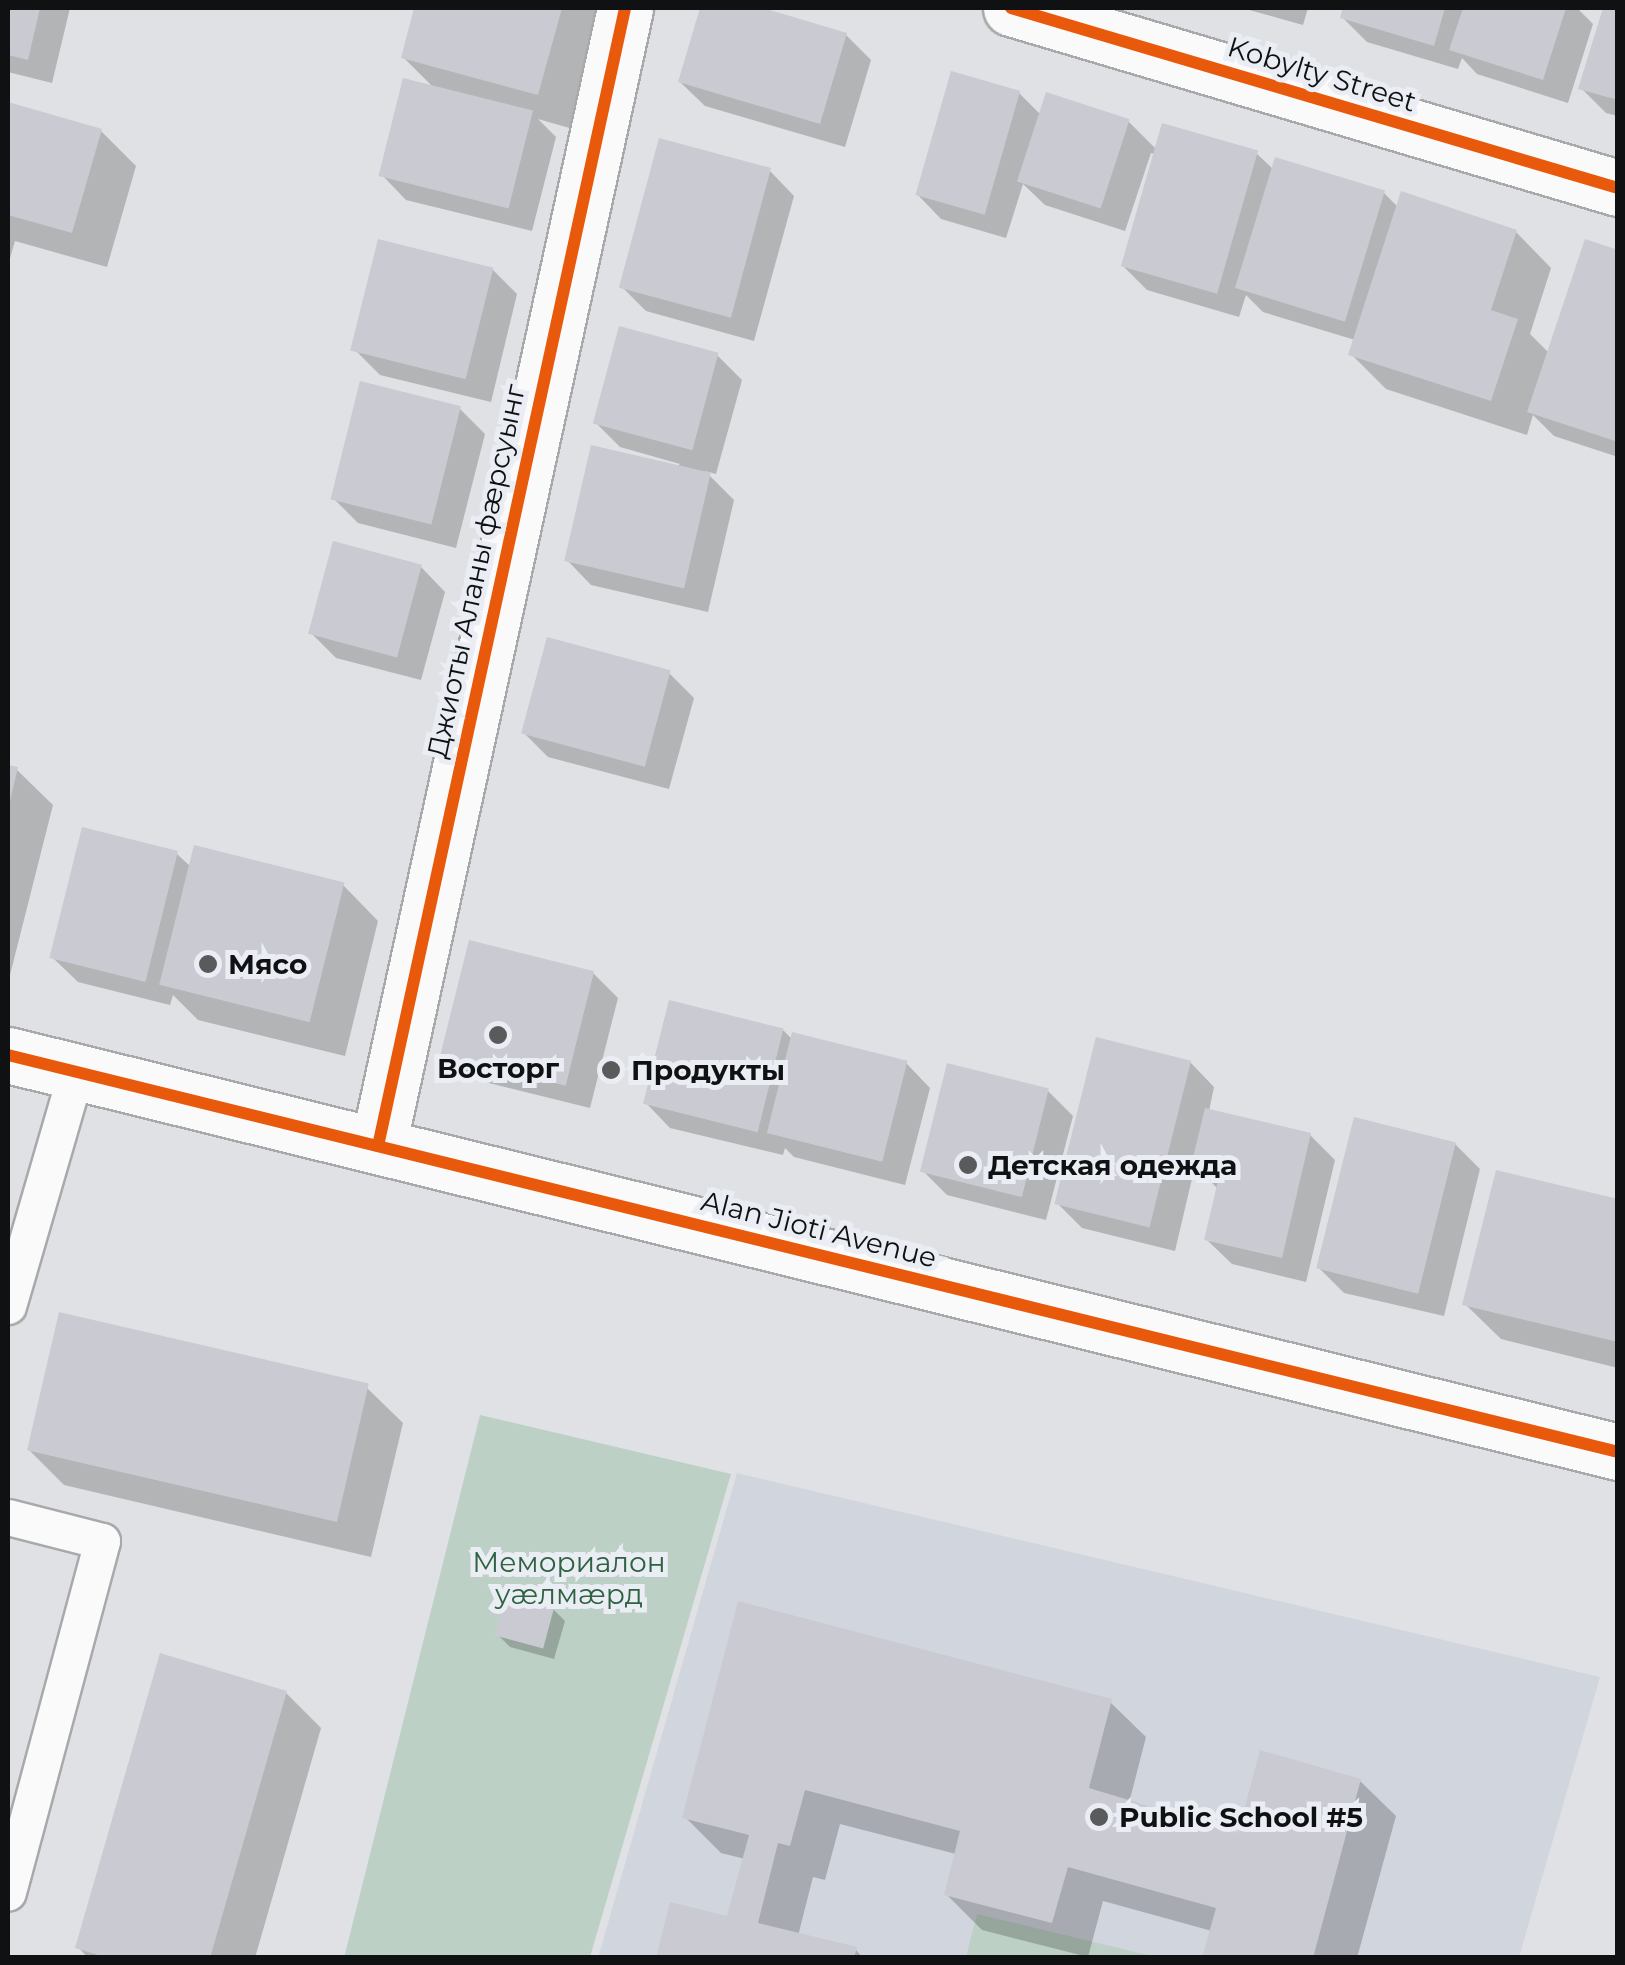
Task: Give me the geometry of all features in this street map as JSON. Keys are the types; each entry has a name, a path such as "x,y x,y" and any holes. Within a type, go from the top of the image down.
{"street":[{"name":"Джиоты Аланы фæрсуынг","path":"378,1146 624,8"},
{"name":"Kobylty Street","path":"1012,8 1618,188"},
{"name":"Alan Jioti Avenue","path":"8,1055 1618,1452"}],"lane":[{"path":"8,1306 76,1072"},
{"path":"8,1516 102,1541 8,1893"}],"shaded area":[{"name":"Public School #5","path":"737,1473 1600,1677 1519,1957 598,1958"}],"green space":[{"name":"Мемориалон уæлмæрд","path":"480,1415 731,1474 590,1957 344,1958"},
{"path":"977,1914 1156,1957 966,1957"}],"building":[{"path":"8,8 40,8 28,60 8,55"},
{"path":"414,8 562,8 538,95 401,58"},
{"path":"700,8 763,8 847,33 820,124 678,82"},
{"path":"1343,8 1445,8 1434,46 1340,18"},
{"path":"1463,8 1566,8 1543,80 1449,50"},
{"path":"1603,8 1618,8 1618,100 1578,89"},
{"path":"951,71 1020,91 985,215 915,195"},
{"path":"403,78 533,110 509,208 379,176"},
{"path":"1046,92 1130,119 1101,209 1017,181"},
{"path":"8,102 102,129 72,233 8,215"},
{"path":"1162,123 1258,151 1217,294 1121,266"},
{"path":"659,138 771,168 731,318 619,288"},
{"path":"1275,157 1385,191 1345,322 1235,288"},
{"path":"1401,191 1517,230 1491,310 1518,319 1491,401 1348,355"},
{"path":"378,239 493,268 466,379 350,351"},
{"path":"1585,239 1618,250 1618,442 1527,412"},
{"path":"619,326 718,353 692,450 593,424"},
{"path":"360,381 461,406 431,525 330,499"},
{"path":"591,445 711,473 684,589 564,561"},
{"path":"333,541 422,565 397,658 308,634"},
{"path":"547,637 671,670 645,767 521,734"},
{"path":"8,765 18,767 9,805 8,805"},
{"path":"82,827 178,851 145,982 49,958"},
{"path":"194,845 344,882 310,1022 159,985"},
{"path":"469,940 594,971 566,1086 440,1054"},
{"path":"669,1000 783,1029 758,1132 643,1104"},
{"path":"792,1032 907,1061 882,1162 767,1133"},
{"path":"1096,1037 1191,1061 1149,1228 1054,1204"},
{"path":"947,1063 1049,1088 1022,1197 920,1172"},
{"path":"1205,1108 1311,1133 1282,1258 1204,1240 1220,1172 1191,1166"},
{"path":"1354,1117 1456,1142 1418,1294 1316,1268"},
{"path":"1496,1170 1618,1199 1618,1342 1462,1305"},
{"path":"59,1312 369,1384 337,1522 27,1450"},
{"path":"506,1594 554,1607 543,1648 495,1636"},
{"path":"738,1601 1112,1699 1089,1788 1238,1833 1260,1750 1361,1779 1313,1958 1202,1958 1216,1908 1068,1867 1052,1923 944,1895 960,1831 805,1790 790,1846 778,1843 758,1923 857,1947 854,1958 656,1958 670,1902 727,1916 749,1835 682,1818"},
{"path":"160,1653 287,1691 210,1958 108,1958 75,1948"}],"cycle path":[{"path":"378,1146 625,8"},
{"path":"1011,8 1618,188"},
{"path":"8,1055 1618,1452"}],"place":[{"name":"Мясо","path":"208,964"},
{"name":"Восторг","path":"498,1035"},
{"name":"Продукты","path":"611,1070"},
{"name":"Детская одежда","path":"968,1165"},
{"name":"Public School #5","path":"1099,1817"}]}
